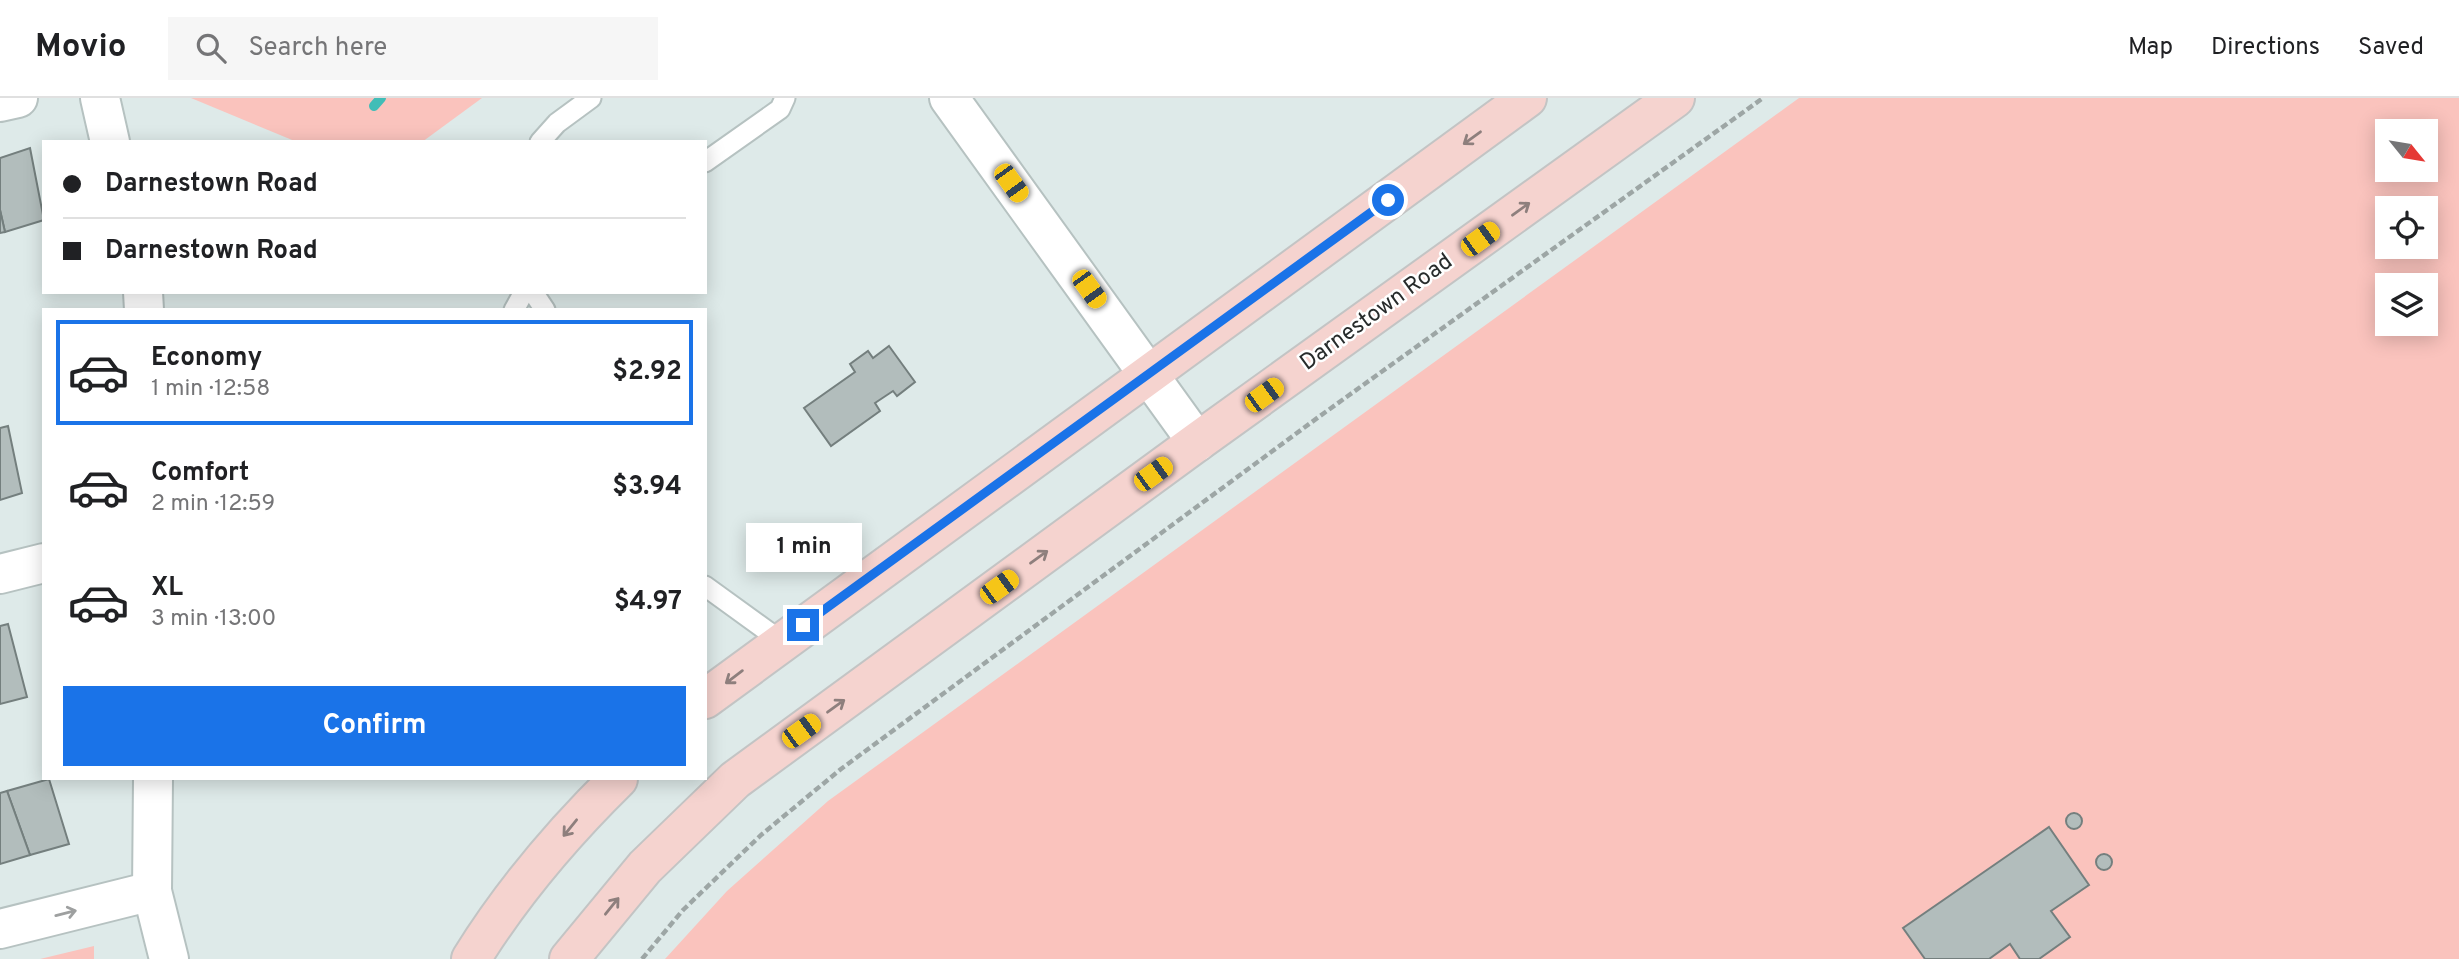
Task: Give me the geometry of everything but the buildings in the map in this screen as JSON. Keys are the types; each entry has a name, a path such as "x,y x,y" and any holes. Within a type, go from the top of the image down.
{"main road":[{"name":"Darnestown Road","path":"569,959 645,867 735,780 1197,442 1675,98"},
{"path":"707,697 1151,374 1519,100"},
{"path":"471,959 504,908 579,817 617,780"}],"street":[{"path":"0,103 18,98"},
{"path":"100,98 110,140"},
{"path":"949,98 1151,374 1197,442"},
{"path":"0,574 42,564"},
{"path":"153,780 152,891 169,959"},
{"path":"0,929 152,891"}],"lane":[{"path":"542,140 557,123 591,98"},
{"path":"707,161 780,109 785,98"},
{"path":"707,587 781,641"}],"path":[{"path":"642,959 684,910 761,835 841,769 1320,415 1763,98"}],"shaded area":[{"path":"191,98 482,98 425,140 292,140"},
{"path":"1799,98 2459,98 2459,959 665,959 727,891 828,801"},
{"path":"94,946 94,959 40,959"}],"waterway":[{"path":"374,106 381,98"}],"route":[{"path":"803,625 1388,200"}]}
